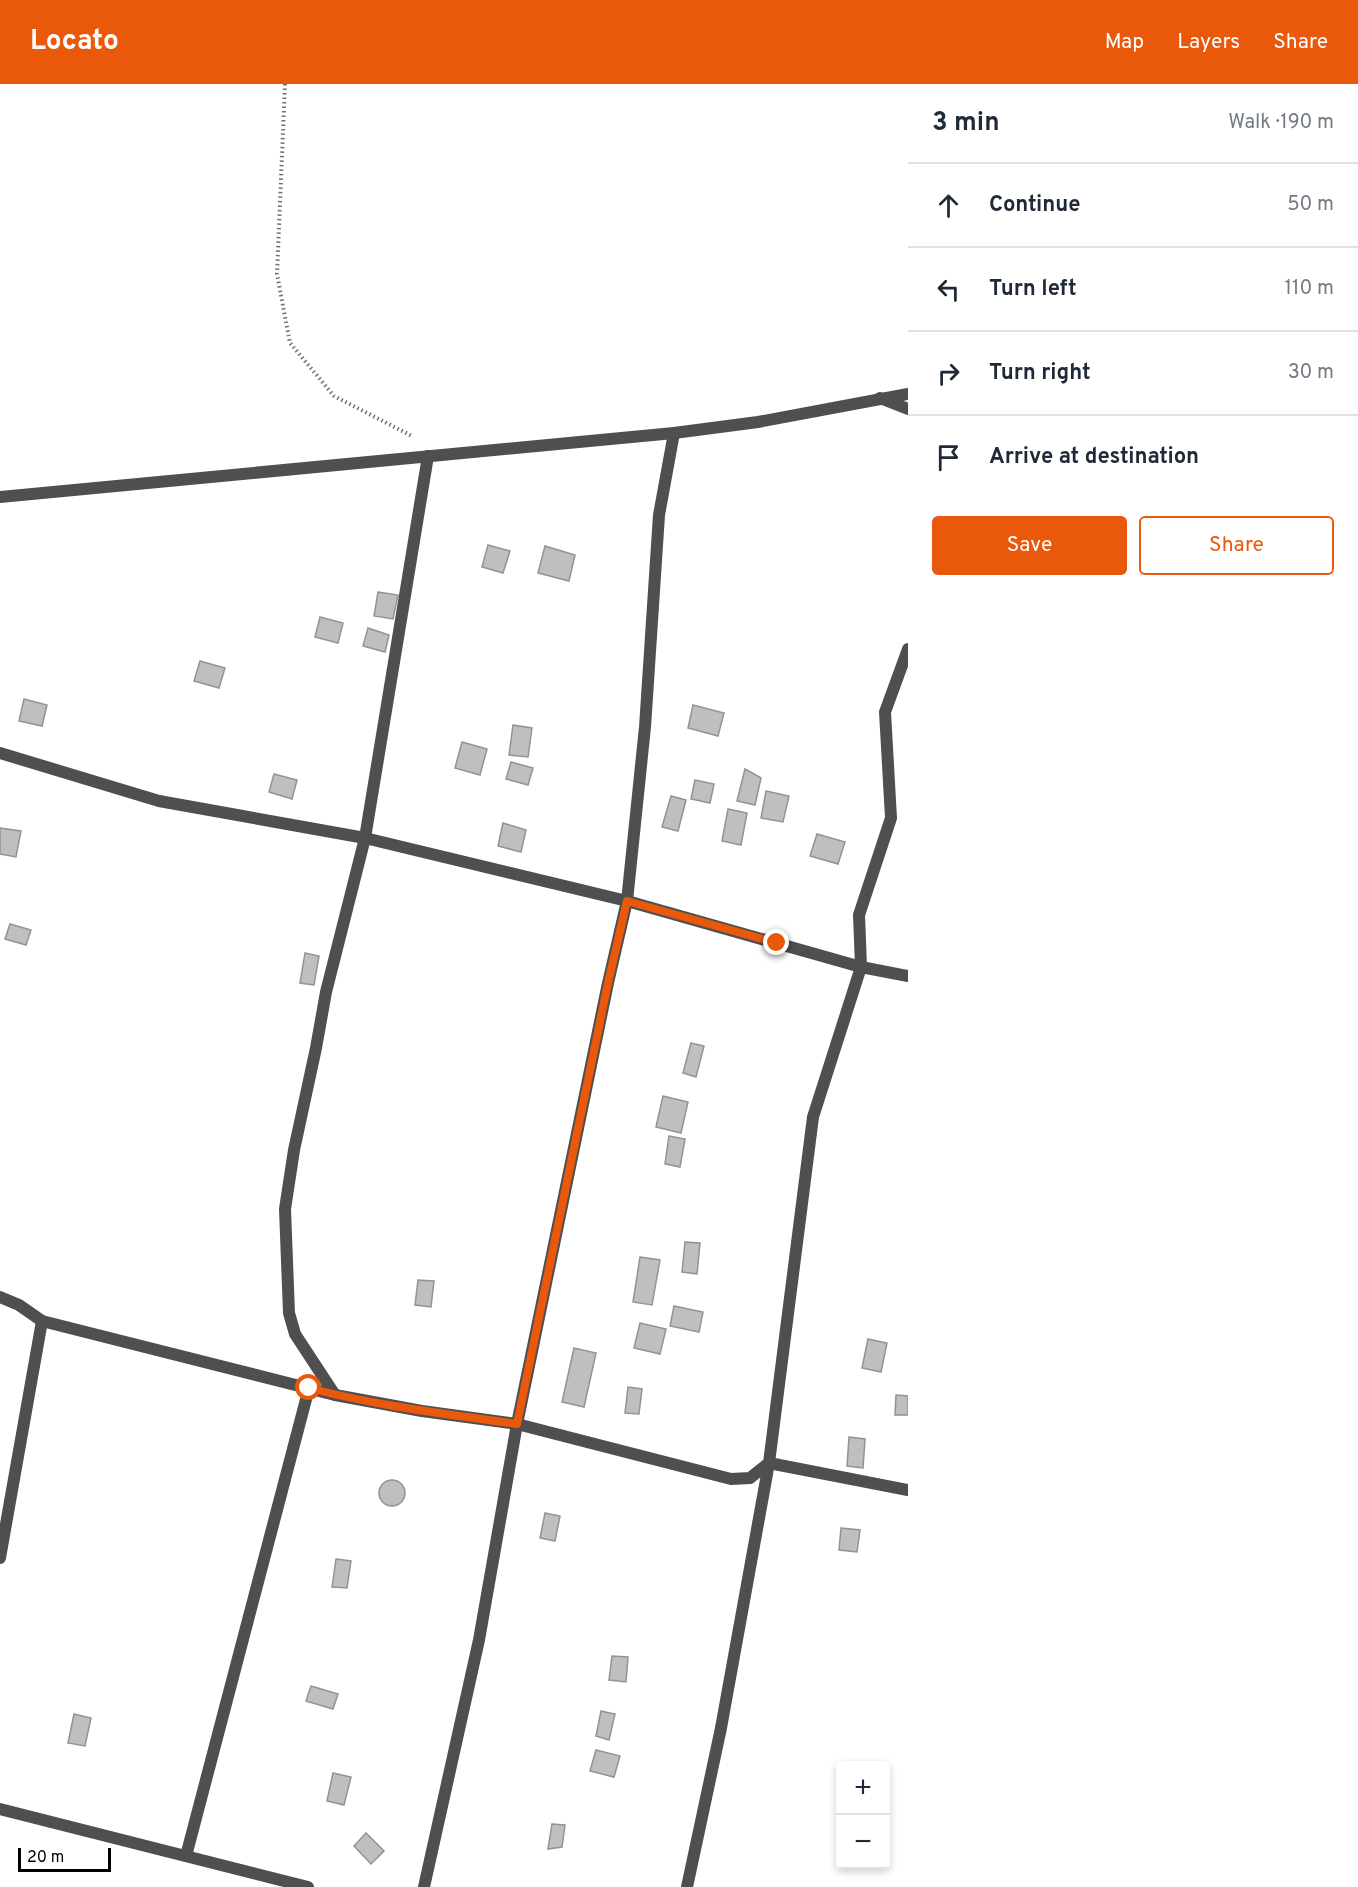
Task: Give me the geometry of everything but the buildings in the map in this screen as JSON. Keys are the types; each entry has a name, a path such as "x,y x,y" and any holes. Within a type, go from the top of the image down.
{"street":[{"path":"0,497 674,433 758,422 908,394"},
{"path":"879,398 908,409"},
{"path":"424,1887 479,1640 517,1424 627,901 645,727 659,515 674,433"},
{"path":"334,1395 295,1334 289,1313 285,1209 294,1150 326,992 365,838 428,456"},
{"path":"687,1887 721,1728 769,1463 813,1117 861,967 859,915 891,818 885,712 908,649"},
{"path":"0,753 159,801 365,838 627,901 861,967 908,976"},
{"path":"0,1297 19,1305 42,1321 334,1395 422,1411 517,1424 731,1479 750,1478 769,1463 908,1490"},
{"path":"0,1558 42,1321"},
{"path":"186,1856 309,1388"},
{"path":"0,1809 308,1887"}],"path":[{"path":"285,84 277,274 290,343 334,396 449,455"}],"route":[{"path":"309,1388 334,1395 422,1411 517,1424 627,901 777,943"}]}
